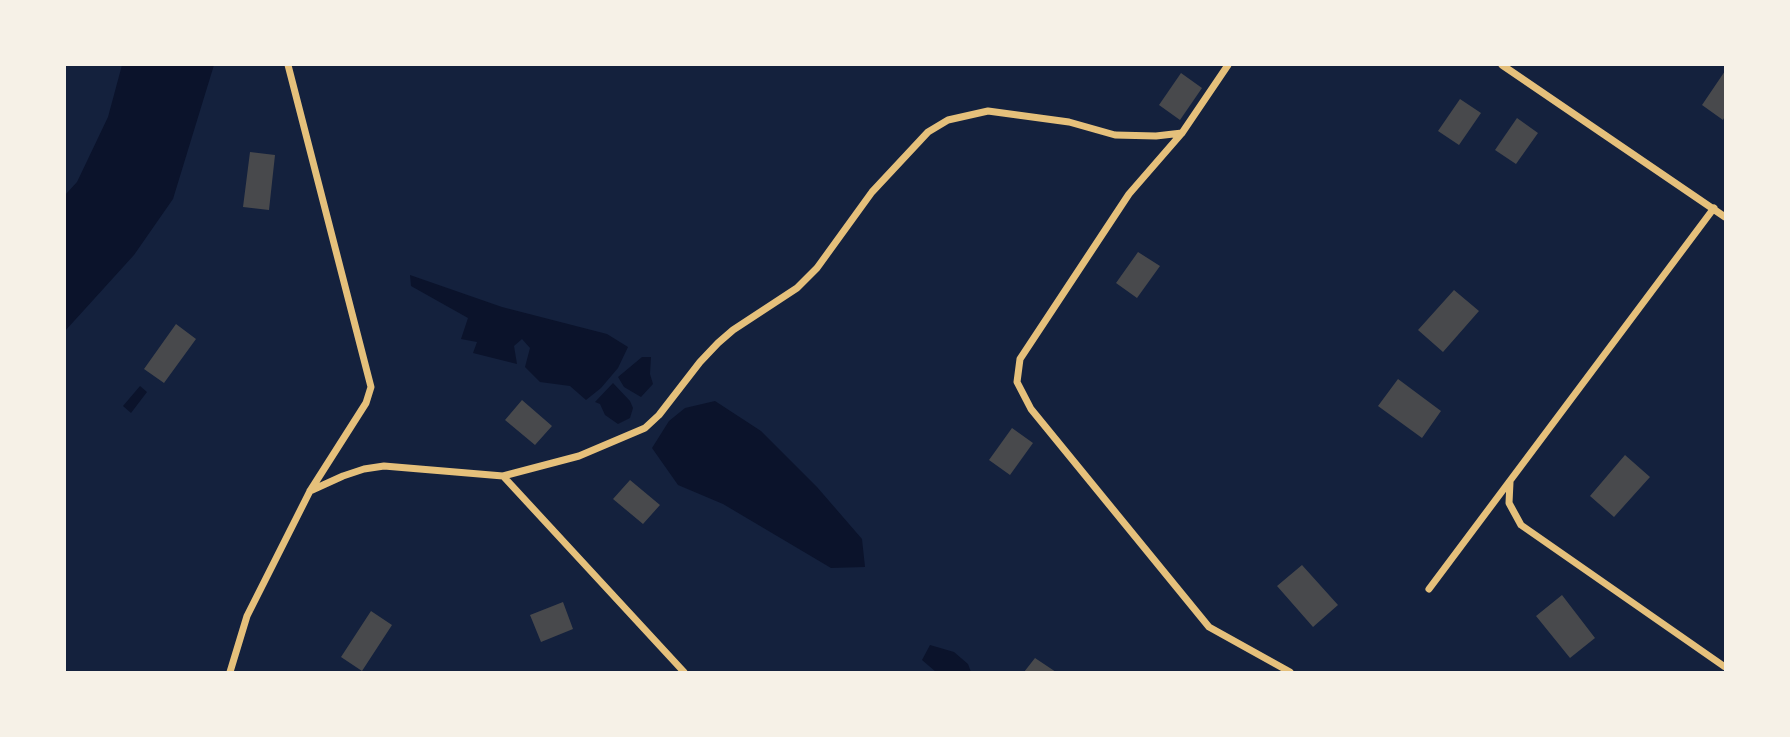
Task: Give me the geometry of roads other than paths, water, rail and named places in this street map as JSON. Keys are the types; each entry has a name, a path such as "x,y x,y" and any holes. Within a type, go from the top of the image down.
{"street":[{"path":"230,672 247,616 310,491 366,403 371,387 288,65"},
{"path":"1228,65 1182,132 1122,205 1020,359 1017,382 1031,409 1209,627 1290,672"},
{"path":"1502,65 1725,216"},
{"path":"310,491 364,468 384,466 503,476 579,456 645,428 659,415 718,343 797,288 817,268 872,192 928,132 948,120 988,111 1069,122 1115,135 1182,132"},
{"path":"1429,589 1714,208"},
{"path":"503,476 684,672"},
{"path":"1510,481 1509,503 1521,525 1725,667"}],"water":[{"path":"122,65 214,65 173,199 134,255 65,331 65,195 77,182 108,117"},
{"path":"410,275 502,307 607,334 628,347 618,368 601,388 586,400 570,386 540,382 525,367 530,348 522,339 514,346 517,364 473,353 477,342 461,339 468,318 411,286"},
{"path":"642,357 651,357 650,374 653,384 641,397 624,387 618,377"},
{"path":"613,383 633,408 630,418 618,424 605,415 600,404 595,402"},
{"path":"140,386 147,392 131,413 123,406"},
{"path":"715,401 761,431 817,487 862,539 865,567 831,568 723,504 678,485 652,448 669,421 685,408"},
{"path":"930,645 954,652 968,664 971,672 936,672 922,660"}]}
